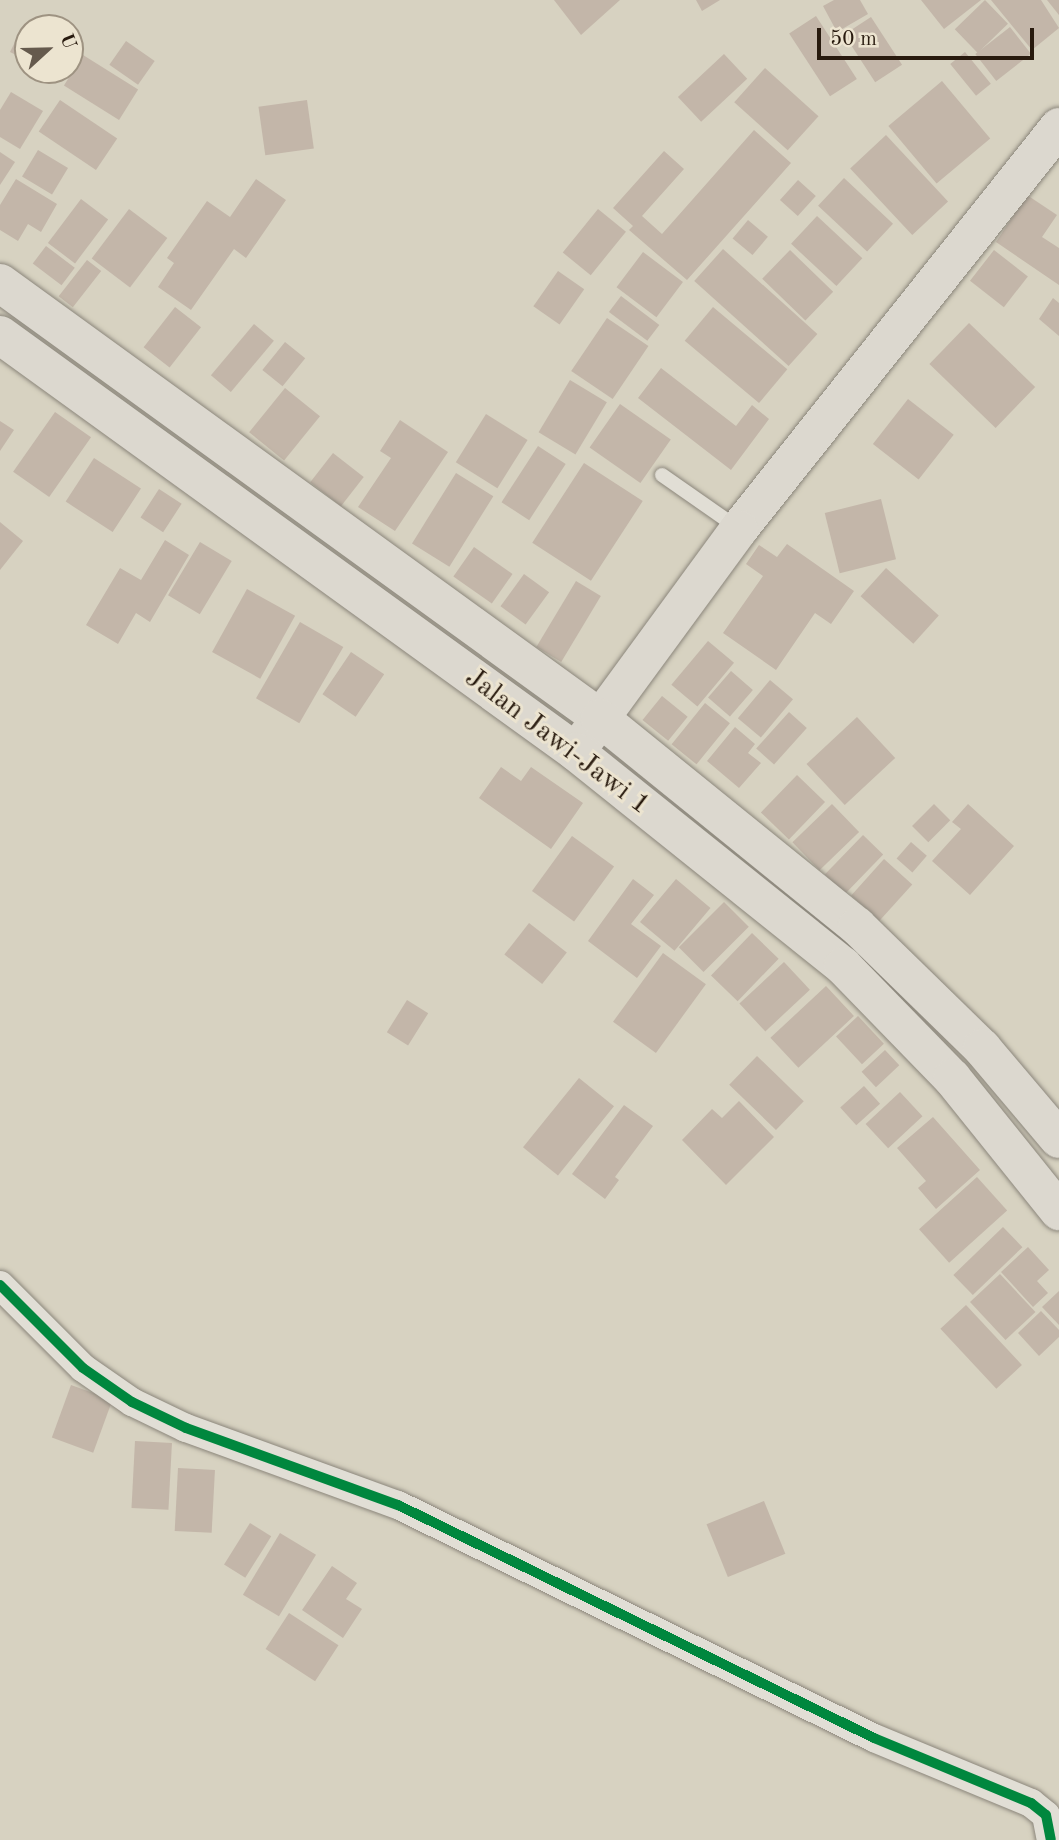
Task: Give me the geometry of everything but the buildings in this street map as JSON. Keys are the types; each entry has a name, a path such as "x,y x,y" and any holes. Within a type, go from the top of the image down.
{"main road":[{"path":"576,752 739,528 1059,127"},
{"path":"0,283 600,718 857,926 982,1048 1059,1139"},
{"path":"4,338 32,304"},
{"name":"Jalan Jawi-Jawi 1","path":"4,338 576,752 843,966 952,1078 1059,1211"}],"street":[{"path":"0,1285 83,1368 132,1402 186,1428 398,1505 874,1738 1031,1803 1046,1815 1051,1840"}],"lane":[{"path":"663,475 739,528"}],"cycle path":[{"path":"0,1285 83,1368 132,1402 186,1428 398,1505 874,1738 1031,1803 1046,1815 1051,1840"}]}
